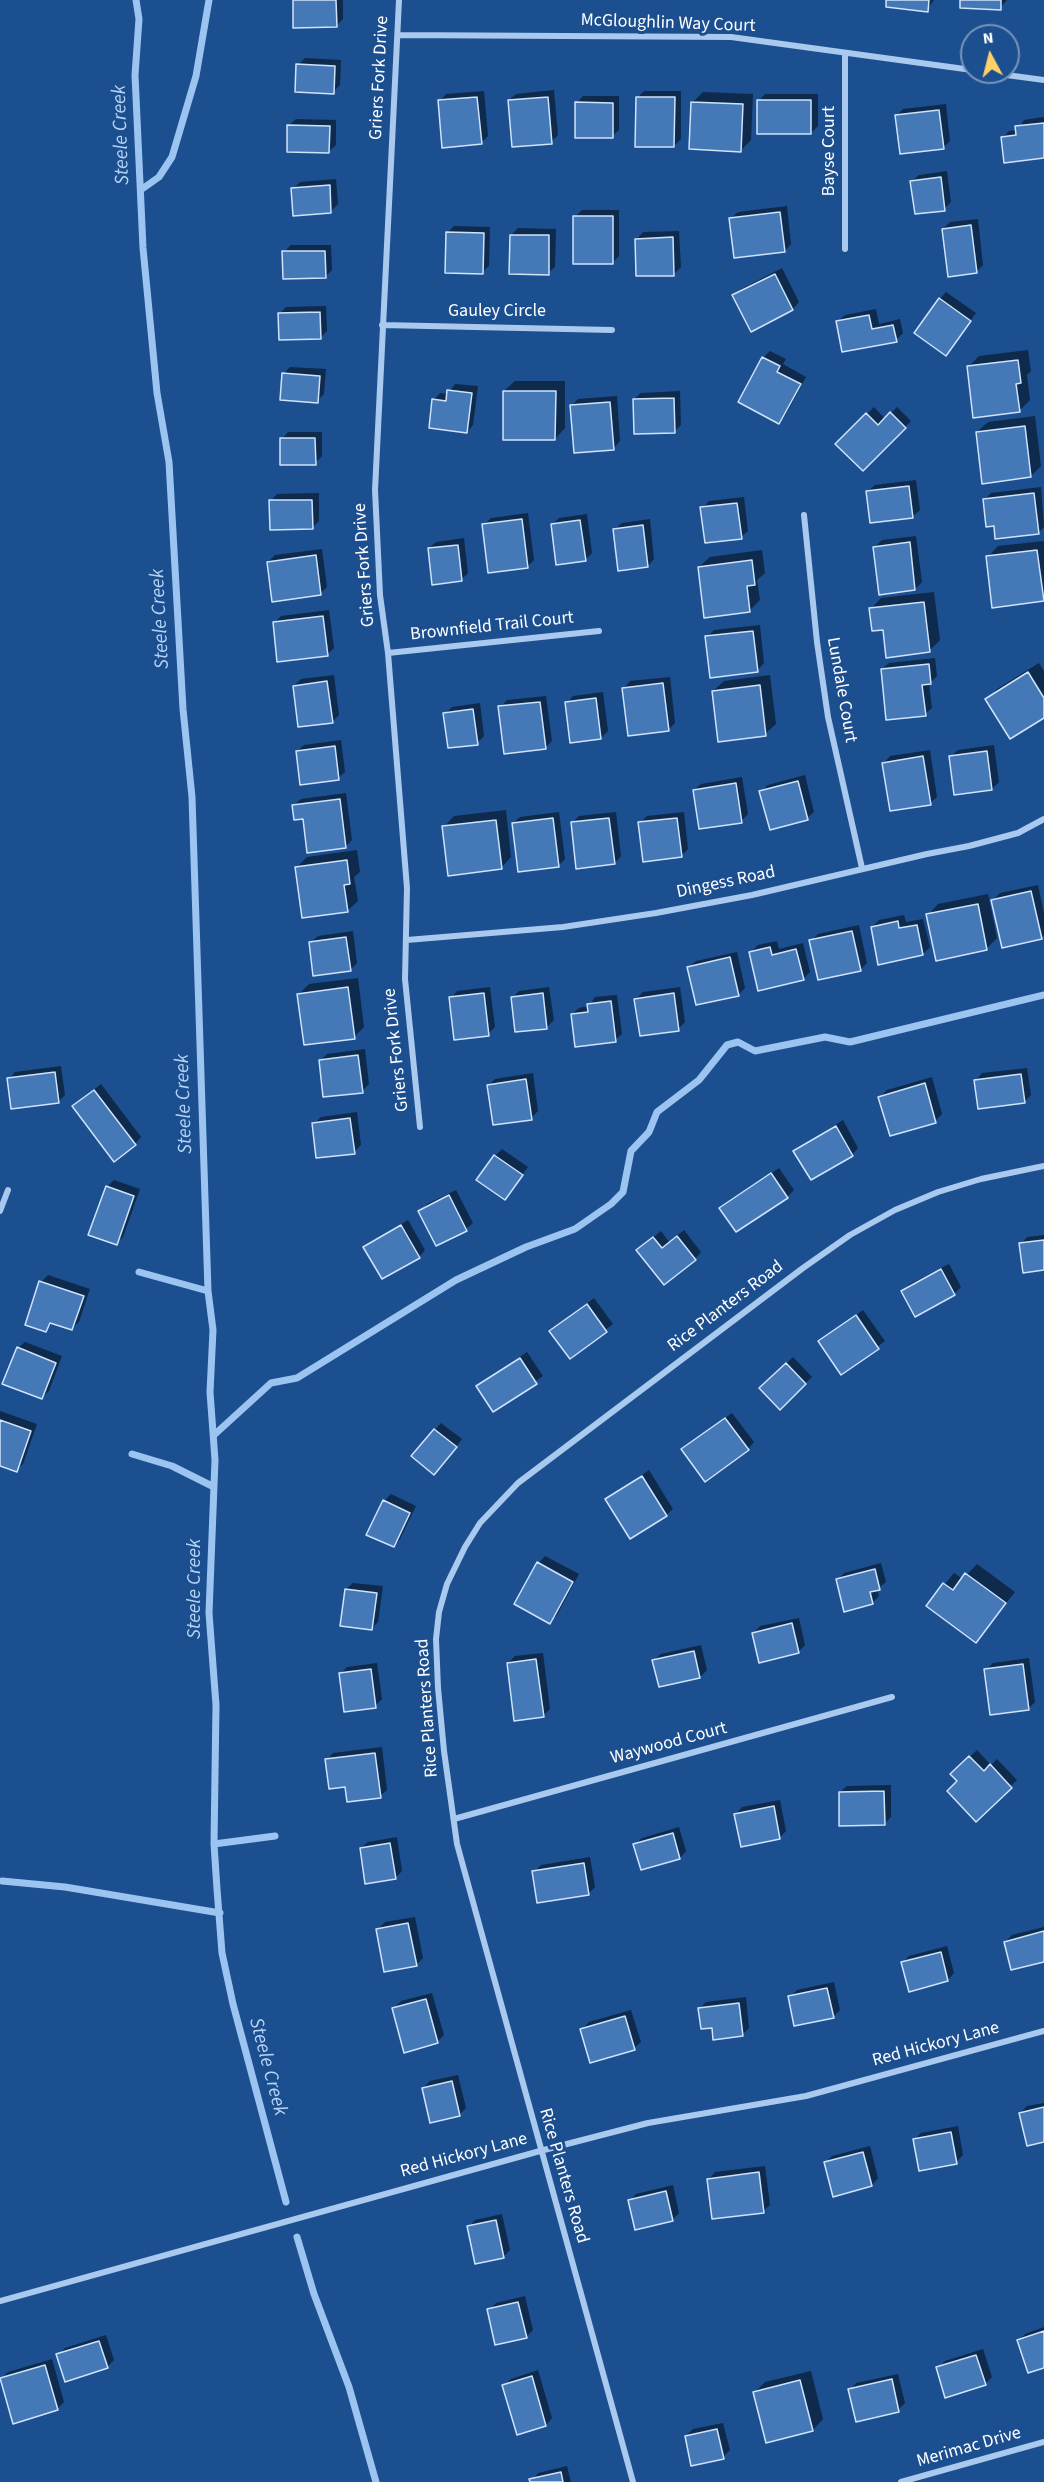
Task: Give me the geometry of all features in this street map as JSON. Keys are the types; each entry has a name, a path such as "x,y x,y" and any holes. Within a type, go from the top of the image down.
{"street":[{"name":"Griers Fork Drive","path":"399,0 375,490 380,596 388,653 406,877 405,979 420,1127"},
{"name":"McGloughlin Way Court","path":"398,35 730,37 960,68"},
{"name":"Bayse Court","path":"845,54 845,249"},
{"path":"1020,77 1044,80"},
{"name":"Gauley Circle","path":"382,326 612,330"},
{"name":"Lundale Court","path":"804,515 817,642 827,706 862,868"},
{"name":"Brownfield Trail Court","path":"388,653 599,631"},
{"name":"Dingess Road","path":"407,940 563,927 752,895 1008,836 1044,819"},
{"name":"Rice Planters Road","path":"633,2482 460,1855 438,1688 436,1640 439,1612 447,1584 465,1547 496,1504 518,1483 850,1235 895,1210 938,1192 981,1179 1044,1166"},
{"path":"0,1211 8,1190"},
{"name":"Waywood Court","path":"454,1818 892,1697"},
{"name":"Red Hickory Lane","path":"0,2301 648,2123 806,2096 1044,2031"},
{"name":"Merimac Drive","path":"901,2482 1044,2442"}],"building":[{"path":"293,0 336,0 337,27 293,28"},
{"path":"886,0 929,0 928,12 886,7"},
{"path":"960,0 1001,0 1001,10 960,8"},
{"path":"296,64 335,66 334,94 295,92"},
{"path":"477,97 482,144 442,148 438,100"},
{"path":"548,97 552,144 512,147 508,100"},
{"path":"636,97 675,97 674,147 635,147"},
{"path":"757,100 811,100 811,134 757,134"},
{"path":"575,102 613,103 613,138 575,138"},
{"path":"691,102 743,104 741,152 689,149"},
{"path":"939,110 944,149 900,154 895,115"},
{"path":"1044,123 1044,158 1004,163 1001,137 1016,135 1015,126"},
{"path":"287,125 330,126 329,153 287,152"},
{"path":"941,177 945,211 915,214 910,181"},
{"path":"330,185 331,213 293,216 291,188"},
{"path":"780,212 785,252 734,258 729,218"},
{"path":"573,216 613,216 613,264 573,264"},
{"path":"971,225 977,273 948,277 942,229"},
{"path":"446,232 484,233 483,274 445,273"},
{"path":"510,235 549,235 549,275 509,274"},
{"path":"673,237 674,276 636,276 635,239"},
{"path":"282,251 325,251 326,278 283,279"},
{"path":"775,274 793,310 751,332 732,295"},
{"path":"939,298 971,321 946,356 914,333"},
{"path":"320,312 321,339 279,340 278,313"},
{"path":"869,315 872,329 893,325 897,342 842,352 836,321"},
{"path":"762,357 780,366 777,372 801,384 779,424 738,402"},
{"path":"1018,360 1021,383 1016,384 1020,412 973,418 967,366"},
{"path":"282,373 320,376 318,403 280,400"},
{"path":"447,390 472,393 467,433 429,428 432,399 446,401"},
{"path":"503,391 556,391 555,440 503,440"},
{"path":"674,398 675,433 634,434 633,399"},
{"path":"610,402 614,450 574,453 570,405"},
{"path":"890,412 906,428 863,471 835,444 866,413 878,425"},
{"path":"1025,426 1031,477 982,484 976,432"},
{"path":"280,438 315,438 316,465 280,465"},
{"path":"909,486 913,518 870,523 866,491"},
{"path":"1034,493 1039,534 995,539 994,526 986,527 983,499"},
{"path":"269,500 312,500 313,529 270,530"},
{"path":"737,503 742,539 705,543 700,507"},
{"path":"522,519 528,568 488,573 482,524"},
{"path":"580,520 586,561 556,565 551,524"},
{"path":"643,525 648,567 618,571 613,529"},
{"path":"910,542 915,590 879,595 873,547"},
{"path":"458,545 462,581 432,585 428,548"},
{"path":"1037,550 1044,601 992,608 986,556"},
{"path":"316,555 321,595 272,602 267,562"},
{"path":"752,560 755,585 747,586 750,612 704,618 698,567"},
{"path":"924,602 930,652 886,658 883,630 872,631 869,608"},
{"path":"323,616 328,656 277,662 273,622"},
{"path":"753,631 758,672 710,678 705,636"},
{"path":"929,664 931,684 922,685 926,716 886,720 881,669"},
{"path":"1028,672 1044,698 1044,718 1010,739 985,699"},
{"path":"327,681 333,723 298,727 293,686"},
{"path":"663,683 669,731 628,736 622,688"},
{"path":"760,685 766,736 718,742 712,691"},
{"path":"596,698 601,739 570,743 565,702"},
{"path":"540,702 546,749 504,754 498,706"},
{"path":"473,709 478,745 448,748 443,713"},
{"path":"335,746 339,780 300,785 296,751"},
{"path":"987,751 992,790 954,795 949,756"},
{"path":"923,756 931,805 890,811 882,763"},
{"path":"798,781 808,820 770,830 759,791"},
{"path":"736,783 742,823 699,829 693,790"},
{"path":"340,799 346,848 307,853 303,819 294,820 292,805"},
{"path":"553,818 559,867 518,872 512,823"},
{"path":"609,818 615,864 576,869 571,822"},
{"path":"677,818 682,857 643,862 638,822"},
{"path":"496,820 502,869 448,876 442,826"},
{"path":"347,860 350,884 344,885 348,912 302,918 295,867"},
{"path":"1031,891 1042,939 1002,948 991,900"},
{"path":"978,904 987,950 936,961 926,914"},
{"path":"898,921 899,928 917,925 923,955 878,965 871,927"},
{"path":"852,931 861,971 818,980 809,940"},
{"path":"346,937 351,971 313,976 309,942"},
{"path":"770,947 772,955 796,949 804,980 758,991 749,952"},
{"path":"730,957 739,996 696,1005 687,967"},
{"path":"348,987 355,1039 304,1045 297,994"},
{"path":"484,993 489,1036 454,1040 449,997"},
{"path":"543,993 547,1029 515,1032 511,997"},
{"path":"674,993 679,1031 640,1036 634,999"},
{"path":"611,1001 616,1042 575,1047 571,1014 588,1012 587,1004"},
{"path":"358,1055 363,1093 323,1097 319,1060"},
{"path":"55,1072 59,1103 11,1109 7,1078"},
{"path":"1021,1074 1025,1103 978,1109 974,1080"},
{"path":"526,1079 532,1120 493,1125 487,1085"},
{"path":"925,1083 936,1123 890,1136 878,1097"},
{"path":"94,1090 136,1145 114,1162 72,1106"},
{"path":"350,1118 355,1154 316,1158 312,1123"},
{"path":"836,1126 853,1156 811,1180 793,1151"},
{"path":"494,1155 523,1175 505,1200 476,1180"},
{"path":"771,1173 788,1198 736,1232 719,1208"},
{"path":"106,1186 134,1196 117,1245 88,1235"},
{"path":"449,1195 467,1231 436,1246 418,1211"},
{"path":"401,1225 420,1258 382,1279 363,1247"},
{"path":"677,1236 696,1260 664,1285 636,1250 653,1237 662,1248"},
{"path":"1044,1240 1044,1270 1023,1273 1019,1243"},
{"path":"941,1269 955,1295 915,1317 901,1291"},
{"path":"39,1281 84,1296 72,1330 50,1323 46,1332 25,1325"},
{"path":"587,1304 607,1332 570,1359 549,1331"},
{"path":"856,1315 879,1349 841,1375 818,1341"},
{"path":"17,1347 56,1363 42,1399 2,1384"},
{"path":"520,1358 537,1384 493,1412 476,1386"},
{"path":"786,1363 806,1384 780,1410 759,1388"},
{"path":"725,1418 749,1450 705,1482 681,1449"},
{"path":"0,1420 31,1431 17,1472 0,1466"},
{"path":"434,1429 457,1447 434,1475 411,1456"},
{"path":"642,1476 667,1516 630,1539 605,1499"},
{"path":"383,1500 410,1513 394,1547 366,1535"},
{"path":"537,1562 573,1582 550,1624 514,1604"},
{"path":"875,1569 880,1590 870,1592 873,1604 844,1612 836,1579"},
{"path":"965,1573 1006,1603 976,1643 926,1606 943,1583 953,1590"},
{"path":"345,1589 377,1593 372,1630 340,1626"},
{"path":"792,1623 799,1653 759,1663 752,1633"},
{"path":"694,1651 700,1678 659,1687 652,1660"},
{"path":"536,1659 544,1717 514,1721 507,1663"},
{"path":"1023,1664 1029,1710 990,1715 984,1669"},
{"path":"371,1669 376,1708 344,1712 339,1673"},
{"path":"375,1753 381,1798 347,1802 345,1787 329,1789 325,1759"},
{"path":"969,1756 984,1771 990,1764 1012,1788 976,1822 947,1791 957,1781 950,1774"},
{"path":"884,1791 885,1825 839,1826 839,1792"},
{"path":"774,1806 780,1839 741,1847 734,1814"},
{"path":"673,1833 680,1859 641,1870 633,1844"},
{"path":"390,1843 396,1879 365,1884 360,1848"},
{"path":"584,1863 589,1895 537,1903 532,1871"},
{"path":"408,1923 417,1966 384,1972 376,1929"},
{"path":"1044,1931 1044,1962 1011,1970 1004,1942"},
{"path":"941,1952 948,1981 909,1992 901,1962"},
{"path":"827,1988 834,2018 794,2026 788,1996"},
{"path":"426,1999 438,2043 404,2053 392,2008"},
{"path":"739,2003 743,2036 713,2040 712,2028 701,2029 698,2008"},
{"path":"625,2016 635,2050 590,2063 580,2029"},
{"path":"452,2081 460,2116 430,2123 422,2088"},
{"path":"1044,2107 1044,2142 1027,2146 1019,2113"},
{"path":"951,2132 957,2164 919,2171 913,2139"},
{"path":"863,2152 872,2186 833,2197 824,2162"},
{"path":"759,2172 764,2213 712,2219 707,2179"},
{"path":"666,2191 673,2221 635,2230 628,2200"},
{"path":"496,2220 504,2258 475,2264 467,2226"},
{"path":"518,2302 527,2338 495,2345 487,2309"},
{"path":"1044,2331 1044,2368 1028,2373 1017,2340"},
{"path":"99,2341 108,2368 65,2382 56,2354"},
{"path":"976,2355 986,2385 945,2398 936,2367"},
{"path":"45,2365 58,2410 13,2424 0,2378"},
{"path":"532,2376 546,2426 517,2435 502,2385"},
{"path":"892,2379 899,2412 856,2422 848,2389"},
{"path":"800,2380 813,2431 766,2443 753,2392"},
{"path":"717,2429 724,2459 691,2466 685,2436"},
{"path":"561,2472 563,2482 530,2482 529,2479"}],"waterway":[{"name":"Steele Creek","path":"136,0 139,19 135,75 143,248 157,393 169,462 183,709 192,797 208,1291 213,1330 210,1392 215,1460 209,1613 216,1705 214,1844 217,1889 222,1953 233,2004 286,2202"},
{"path":"142,189 159,177 172,157 196,76 209,0"},
{"path":"214,1435 271,1383 297,1378 456,1280 526,1247 575,1229 611,1204 623,1192 631,1151 649,1132 657,1112 699,1080 727,1045 738,1042 755,1051 825,1037 850,1042 1044,995"},
{"path":"139,1272 208,1291"},
{"path":"132,1454 172,1466 212,1486"},
{"path":"214,1844 275,1836"},
{"path":"2,1881 65,1887 220,1913"},
{"name":"Steele Creek","path":"297,2237 314,2294 349,2387 376,2482"}]}
